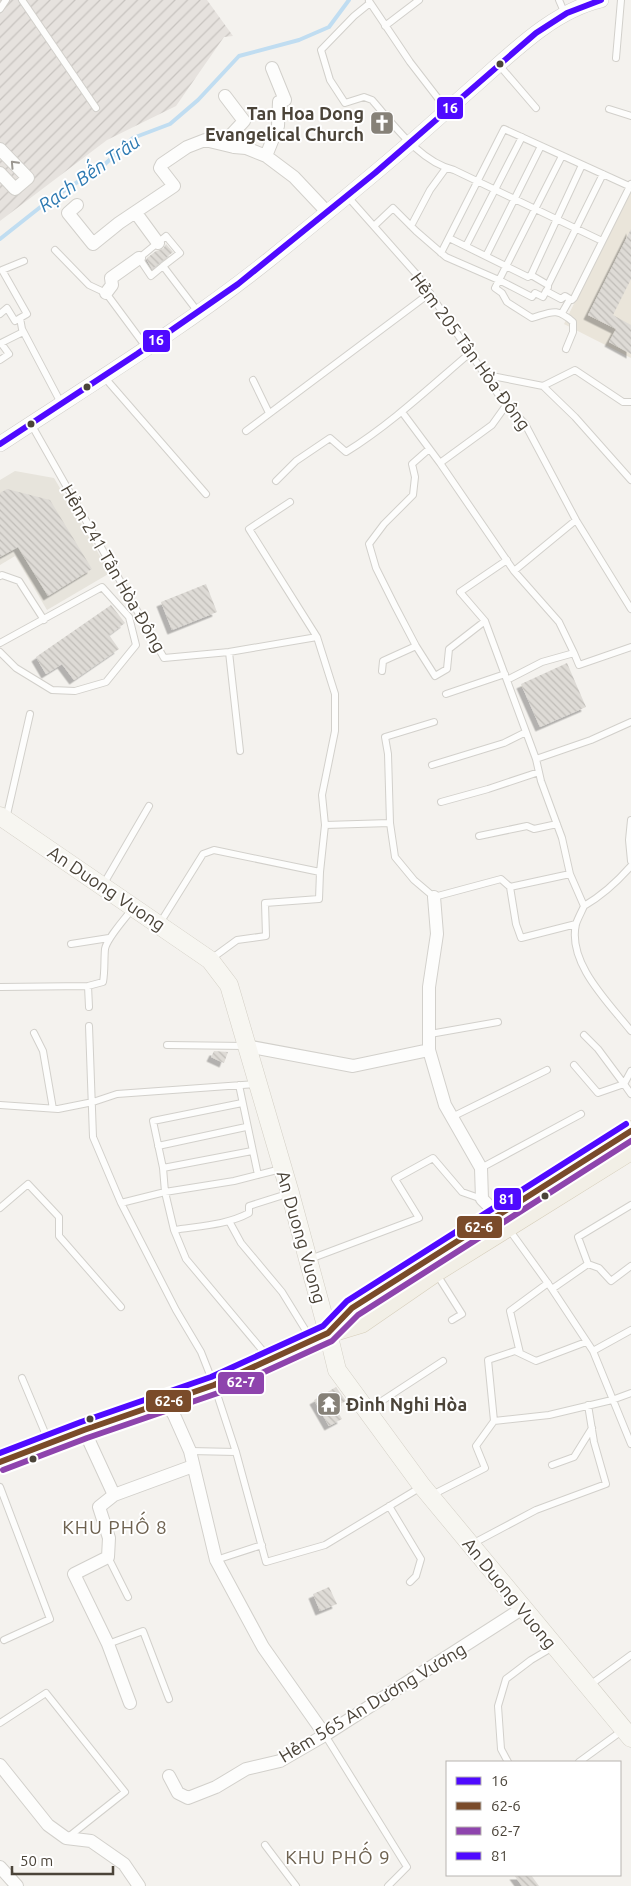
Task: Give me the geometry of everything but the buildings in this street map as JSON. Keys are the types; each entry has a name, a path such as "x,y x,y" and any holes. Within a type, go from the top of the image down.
{"main road":[{"name":"An Duong Vuong","path":"3,818 210,960 229,985 308,1260 320,1336 337,1370 426,1491 627,1734"},
{"path":"0,1462 84,1430 214,1385 320,1336 361,1323 436,1272 503,1221 631,1131"},
{"path":"320,1336 352,1308 631,1150"}],"street":[{"path":"0,444 147,348 269,260 410,143 498,64 535,34 564,14 601,0"},
{"path":"266,156 278,126 279,102 285,100 272,68"},
{"path":"225,96 244,121 230,136 234,147"},
{"path":"77,205 68,213 93,244 119,223 174,186 160,168 162,164 187,147 205,140 246,148 266,156 294,177 327,212"},
{"path":"0,149 28,178 15,189 0,173"},
{"path":"136,213 158,243"},
{"path":"106,293 112,284 111,278 138,258"},
{"path":"434,897 437,934 429,987 429,1050 445,1105 481,1168 482,1199 503,1221"},
{"path":"246,1046 353,1066 429,1050"},
{"path":"166,1401 190,1451 216,1560 263,1647 325,1735"},
{"path":"84,1430 114,1495"},
{"path":"130,1703 108,1644 74,1574 108,1557 109,1538 99,1507 114,1495 193,1466"},
{"name":"Hẻm 565 An Dương Vương","path":"169,1776 178,1793 188,1798 216,1787 246,1769 280,1761 325,1735 523,1608"},
{"path":"0,1764 48,1825 66,1838 90,1841 124,1864 139,1886"},
{"path":"0,1867 17,1886"}],"lane":[{"path":"0,8 6,0"},
{"path":"22,0 96,108"},
{"path":"385,26 419,0"},
{"path":"559,0 564,14"},
{"path":"616,58 621,0"},
{"path":"447,110 410,62 369,1 321,50 330,80 345,102 364,97 372,100 410,143 442,167 602,241"},
{"path":"498,64 536,108"},
{"path":"609,109 631,116"},
{"path":"442,253 504,129 630,185 574,298 570,299 562,313"},
{"path":"466,246 522,137"},
{"path":"486,256 541,146"},
{"path":"562,156 495,288 502,293 506,302 532,318 555,312 562,313 573,322 573,332 566,349"},
{"path":"531,275 582,165"},
{"path":"411,226 430,190 446,168"},
{"path":"374,226 393,208 446,257 532,297 535,293 543,297 603,174"},
{"name":"Hẻm 205 Tân Hòa Đông","path":"347,196 418,276 487,375 498,394 525,424 576,520 631,609"},
{"path":"166,236 180,253 151,276 138,258 158,243 166,236"},
{"path":"449,238 528,277 531,275 561,299 565,296 570,299"},
{"path":"55,250 89,285 106,293 147,348"},
{"path":"0,314 7,308 15,321 27,314 1,270 24,261"},
{"path":"163,266 198,312"},
{"path":"246,431 430,293"},
{"path":"20,318 23,332 62,404"},
{"path":"0,360 9,354 0,343 23,332"},
{"path":"276,481 296,461 330,438 346,452 366,440 402,412 470,353"},
{"path":"543,386 575,370 623,402 631,402"},
{"path":"487,375 543,386 631,480"},
{"path":"104,377 206,494"},
{"path":"252,380 269,414"},
{"path":"440,463 492,425 508,404"},
{"path":"402,412 440,463 514,571 559,622 579,665 631,647"},
{"name":"Hẻm 241 Tân Hòa Đông","path":"31,424 164,658 229,652 317,637"},
{"path":"429,449 412,464 415,477 413,495 384,524 369,544 376,568 416,646 435,676 447,669 449,650 485,621"},
{"path":"210,960 237,940 266,936 265,902 319,899 325,825 322,795 335,731 335,694 317,637 249,529 290,502"},
{"path":"514,571 576,520"},
{"path":"507,560 460,592 485,621 536,759 557,824 570,874 584,906"},
{"path":"0,576 19,581 44,620"},
{"path":"0,643 102,587 129,617 136,645 106,682 75,691 52,690 16,668 0,652"},
{"path":"382,671 383,661 416,646"},
{"path":"229,652 240,751"},
{"path":"446,694 506,677 542,662 574,653"},
{"path":"3,818 30,714"},
{"path":"434,722 385,737 388,754 390,823 395,857 414,880 434,897 501,879 510,887 516,924 521,938 576,924"},
{"path":"536,759 591,740 631,722"},
{"path":"432,765 504,743 526,732"},
{"path":"441,802 539,772"},
{"path":"102,885 148,806"},
{"path":"631,820 629,840 631,861"},
{"path":"325,825 390,823"},
{"path":"478,836 526,826 534,829 557,824"},
{"path":"160,924 203,854 214,850 320,872"},
{"path":"631,866 617,882 584,906 576,924 575,944 583,968 631,1031"},
{"path":"510,887 570,874"},
{"path":"0,987 88,986 103,982 105,948 109,938 133,908"},
{"path":"71,944 109,938"},
{"path":"88,986 89,1007"},
{"path":"430,1034 498,1022"},
{"path":"89,1026 93,1137 121,1203 176,1310 201,1352 236,1452 266,1562 324,1545 390,1506 485,1468 476,1446 494,1421 488,1360 515,1351 536,1360 586,1342"},
{"path":"34,1033 43,1052 53,1109"},
{"path":"584,1035 598,1049 631,1094"},
{"path":"167,1045 246,1046"},
{"path":"574,1065 598,1093 624,1084 631,1071"},
{"path":"452,1117 547,1070"},
{"path":"0,1105 58,1109 93,1102 117,1094 258,1084"},
{"path":"239,1085 246,1127 258,1175"},
{"path":"242,1103 153,1121 174,1230 186,1259 270,1360"},
{"path":"481,1168 581,1114"},
{"path":"158,1146 246,1127"},
{"path":"163,1168 252,1151"},
{"path":"308,1260 419,1218 395,1179 434,1158 462,1192 482,1199"},
{"path":"121,1203 166,1192 234,1181 282,1169"},
{"path":"0,1208 28,1184 59,1217 59,1236 121,1307"},
{"path":"174,1230 229,1221 249,1213 249,1206 290,1193"},
{"path":"631,1205 578,1237 588,1264 599,1268 611,1281 631,1266"},
{"path":"229,1221 240,1243 320,1336"},
{"path":"503,1221 550,1286 593,1351 631,1444"},
{"path":"520,1353 510,1311 588,1264"},
{"path":"436,1272 462,1314 452,1320"},
{"path":"593,1351 631,1330"},
{"path":"367,1411 443,1361"},
{"path":"22,1378 50,1443"},
{"path":"494,1421 549,1415 612,1400 631,1393"},
{"path":"471,1545 536,1510 606,1484 588,1405"},
{"path":"552,1465 574,1457 592,1428"},
{"path":"190,1451 236,1452"},
{"path":"0,1487 50,1619 4,1640"},
{"path":"390,1506 421,1559 416,1576 410,1582"},
{"path":"216,1560 262,1545"},
{"path":"108,1557 128,1597"},
{"path":"108,1644 143,1632 169,1699"},
{"path":"507,1761 501,1750 498,1706 506,1679 554,1646"},
{"path":"588,1687 631,1655"},
{"path":"0,1723 46,1693 125,1792 66,1838"},
{"path":"581,1761 627,1734"},
{"path":"325,1735 407,1867 388,1886"},
{"path":"265,1845 296,1886"}],"shaded area":[{"path":"0,0 207,0 233,36 224,37 176,106 107,140 0,221"},
{"path":"631,188 631,358 564,324"},
{"path":"15,471 54,478 110,573 47,610 15,556 0,565 0,480"}],"waterway":[{"name":"Rạch Bến Trâu","path":"0,239 48,201 104,165 133,138 170,124 198,100 239,56 299,40 329,27 349,0"}],"transit line":[{"name":"16","path":"0,444 137,354 238,284 375,173 536,33 567,13 601,0"},
{"name":"81","path":"0,1453 81,1422 211,1377 323,1326 347,1301 626,1124"},
{"name":"62-6","path":"0,1462 84,1430 214,1385 328,1333 352,1308 631,1131"},
{"name":"62-7","path":"3,1470 87,1438 218,1393 332,1341 358,1315 631,1141"}],"place":[{"name":"Tan Hoa Dong Evangelical Church","path":"382,123"},
{"name":"Đình Nghi Hòa","path":"329,1404"}],"district":[{"name":"KHU PHỐ 8","path":"115,1527"},
{"name":"KHU PHỐ 9","path":"338,1857"}]}
